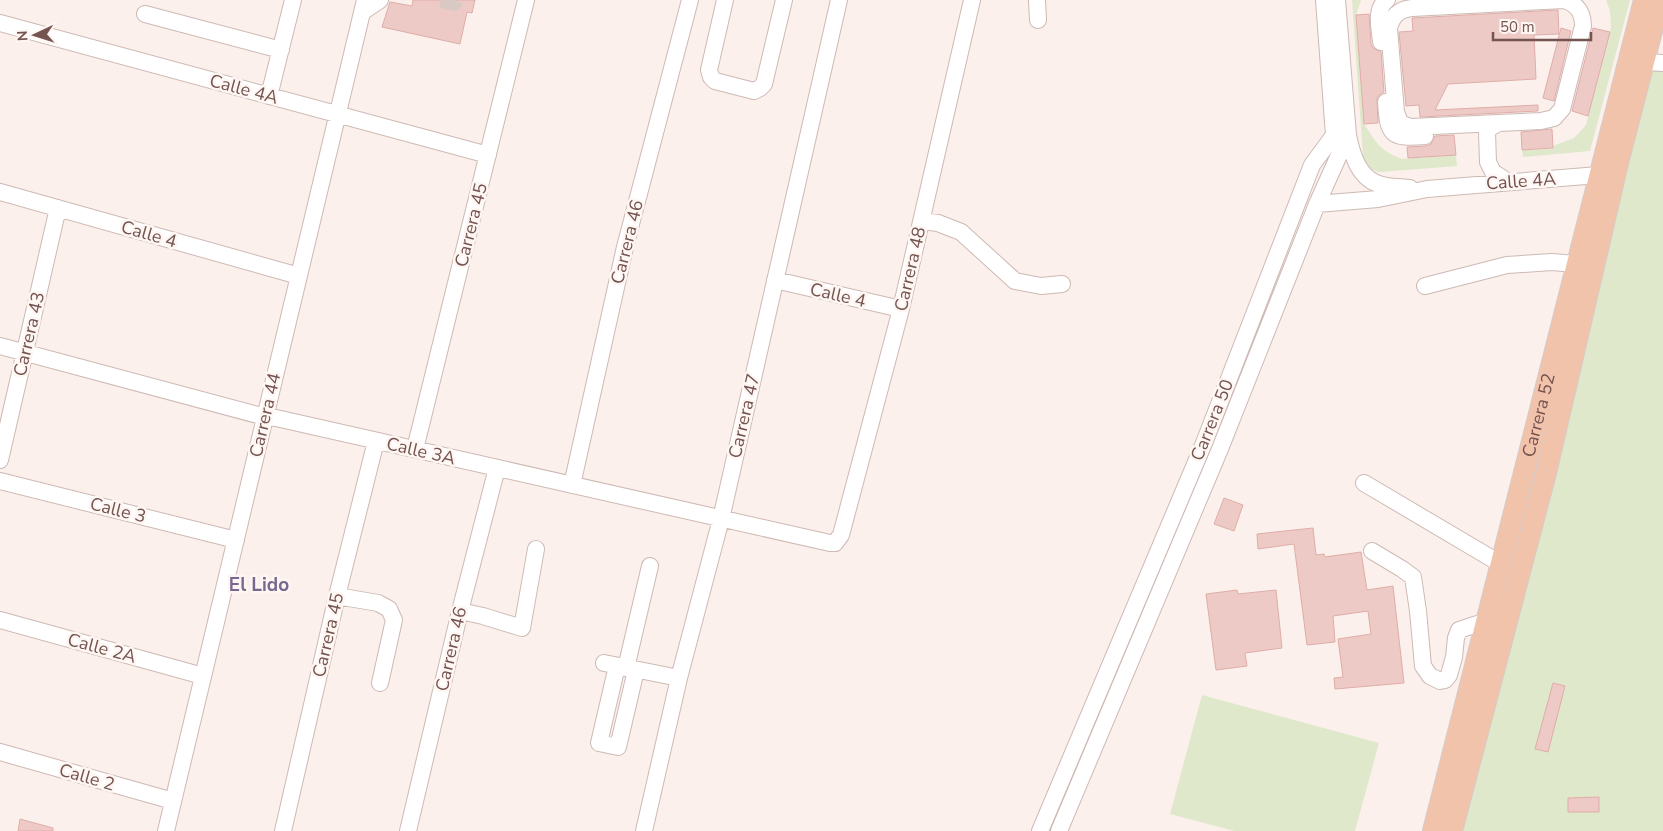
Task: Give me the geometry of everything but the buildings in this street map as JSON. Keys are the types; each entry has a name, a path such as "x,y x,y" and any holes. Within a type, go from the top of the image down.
{"main road":[{"name":"Carrera 52","path":"1644,0 1649,58"},
{"name":"Carrera 52","path":"1452,831 1544,482 1577,301 1576,264 1649,58 1660,0"},
{"name":"Carrera 52","path":"1433,831 1502,564 1577,301 1607,175"}],"street":[{"path":"269,96 294,0"},
{"path":"363,6 380,0"},
{"name":"Carrera 45","path":"415,449 526,0"},
{"name":"Carrera 46","path":"572,485 625,247 690,0"},
{"path":"725,0 709,70 711,77 716,82 754,91 764,84 784,0"},
{"name":"Carrera 47","path":"644,831 679,678 721,518 839,0"},
{"name":"Carrera 48","path":"841,535 901,309 972,0"},
{"path":"1037,0 1038,20"},
{"name":"Carrera 50","path":"1040,831 1204,443 1312,165 1334,134 1324,0"},
{"name":"Carrera 50","path":"1059,831 1220,449 1317,204 1348,135 1337,0"},
{"path":"1387,0 1381,5 1379,13 1387,122 1389,127 1398,135 1406,138 1483,128 1548,121 1554,118 1561,112 1583,26 1582,14 1575,5 1564,0 1406,8 1396,14 1392,19 1389,29 1395,106 1402,124 1411,127 1483,128 1552,128 1566,120 1591,27 1591,14 1583,0"},
{"name":"Carrera 44","path":"166,831 363,6"},
{"path":"146,14 281,50"},
{"name":"Calle 4A","path":"0,23 488,155"},
{"path":"1483,128 1490,167 1498,176 1508,182"},
{"path":"1461,186 1472,179 1479,169 1483,128"},
{"name":"Calle 4A","path":"1348,135 1355,162 1370,180 1381,185 1427,189"},
{"name":"Calle 4A","path":"1317,204 1378,199 1427,189 1607,175"},
{"name":"Calle 4","path":"0,192 299,276"},
{"name":"Carrera 43","path":"0,460 58,208"},
{"path":"922,221 938,222 961,232 1015,280 1041,286 1062,284"},
{"path":"1425,286 1507,265 1552,262 1576,264"},
{"name":"Calle 4","path":"775,280 901,309"},
{"name":"Calle 3A","path":"0,346 265,417 830,543 835,543 841,535"},
{"name":"Carrera 45","path":"283,831 337,596 376,441"},
{"name":"Carrera 46","path":"408,831 460,611 497,468"},
{"name":"Calle 3","path":"0,481 236,540"},
{"path":"1364,483 1502,564"},
{"path":"460,611 522,628 536,549"},
{"path":"1372,551 1413,577 1423,666 1430,676 1440,681 1445,680 1460,690 1469,692"},
{"path":"650,566 621,667 679,678"},
{"path":"337,596 378,603 390,609 394,620 380,683"},
{"name":"Calle 2A","path":"0,620 203,676"},
{"path":"1445,680 1449,675 1459,630 1477,624 1486,626"},
{"name":"Calle 2","path":"0,752 173,801"}],"green space":[{"path":"1352,0 1361,0 1356,15 1364,124 1379,145 1388,153 1402,159 1456,155 1457,166 1380,172 1371,169 1366,163 1363,157"},
{"path":"1606,0 1630,0 1590,151 1523,157 1522,150 1553,149 1553,146 1574,138 1586,125 1611,27 1610,11"},
{"path":"1644,62 1663,63 1663,831 1452,831"},
{"path":"1202,695 1379,743 1355,831 1234,831 1170,814"}],"tunnel":[{"path":"441,0 454,3 455,0"}],"district":[{"name":"El Lido","path":"259,584"}]}
